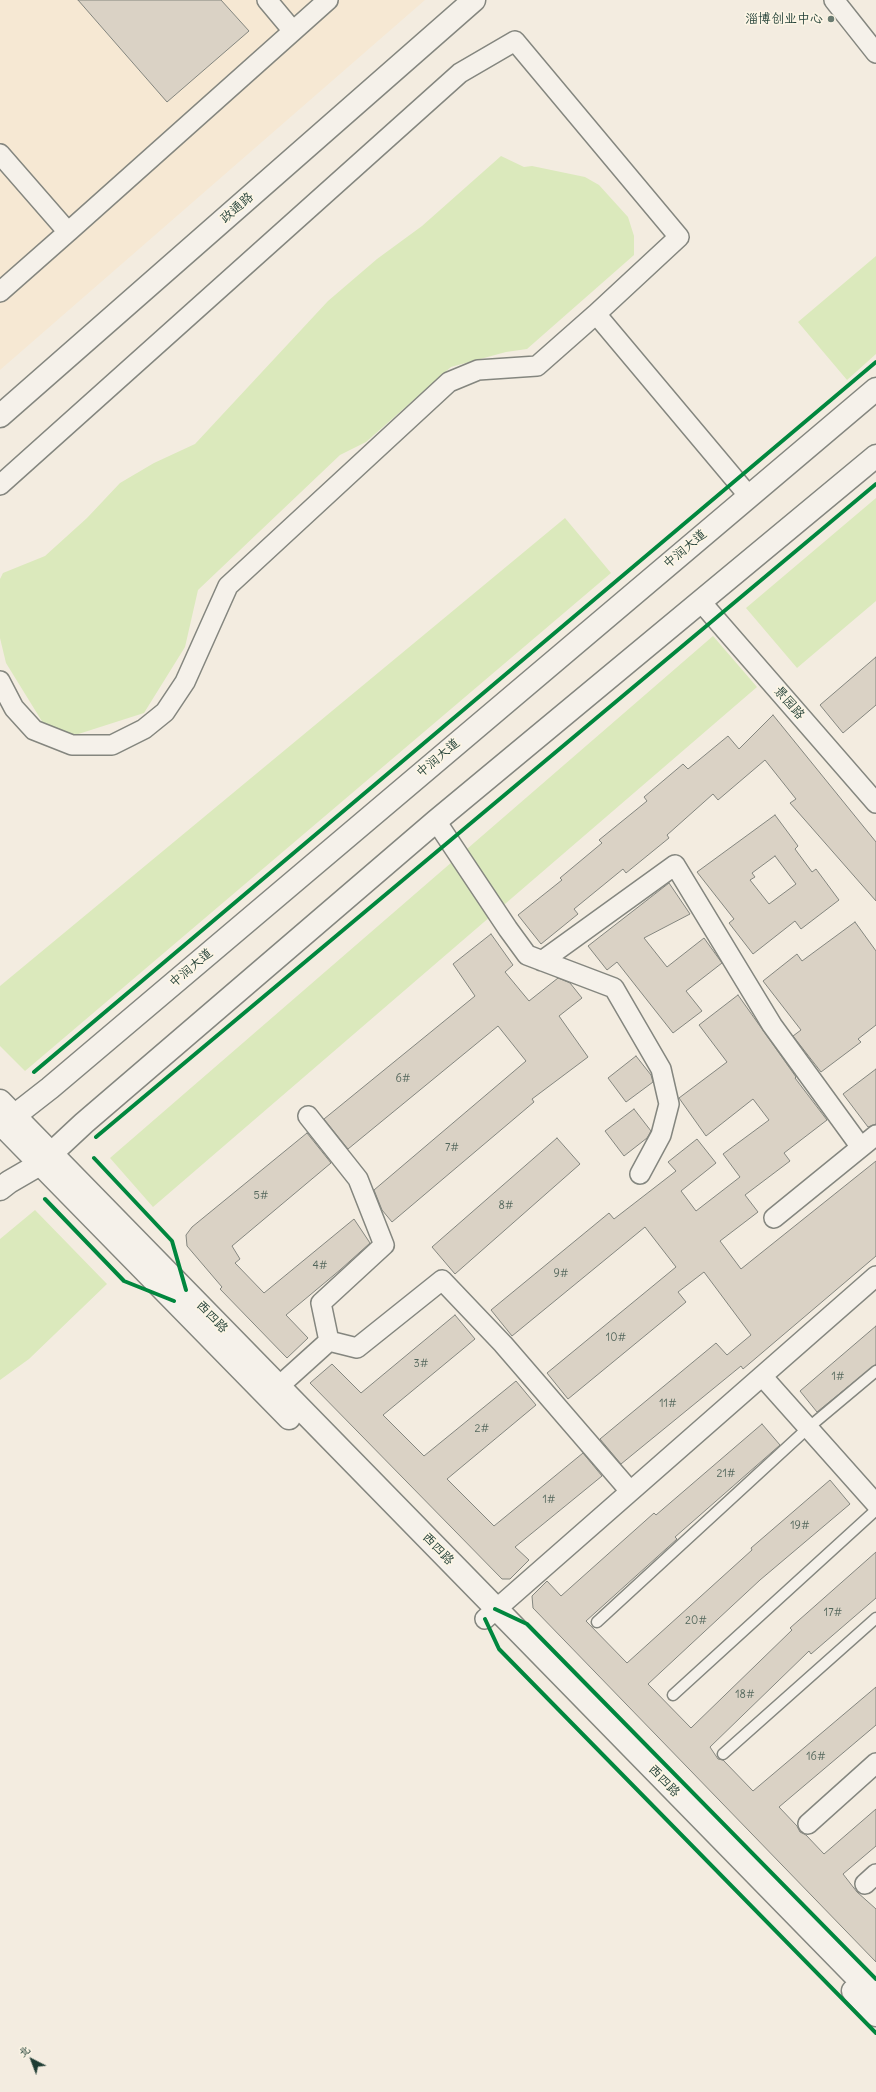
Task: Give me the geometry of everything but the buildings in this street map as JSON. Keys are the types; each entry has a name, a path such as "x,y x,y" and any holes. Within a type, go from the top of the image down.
{"street":[{"path":"266,0 293,31"},
{"path":"0,292 328,0"},
{"name":"政通路","path":"0,416 474,0"},
{"path":"834,0 876,53"},
{"path":"0,485 460,73 515,41 679,237 537,366 478,370 449,382 333,488 228,586 185,682 165,712 144,728 112,746 72,745 34,730 14,708 0,685"},
{"path":"0,154 68,232"},
{"path":"596,314 748,495"},
{"name":"中润大道","path":"4,1118 876,389"},
{"path":"0,1189 45,1158 436,821 702,602 876,456"},
{"name":"景园路","path":"702,602 876,803"},
{"path":"436,821 527,955 614,988 661,1069 669,1104 661,1135 640,1174"},
{"path":"542,961 675,865 772,1025 860,1146"},
{"path":"308,1116 358,1179 384,1245 321,1303 328,1341"},
{"name":"西四路","path":"4,1118 45,1158 490,1614 876,2015"},
{"path":"774,1218 860,1146 876,1135"},
{"path":"490,1614 876,1276"},
{"path":"328,1341 356,1348 442,1280 503,1344 630,1491"},
{"path":"273,1391 328,1341"},
{"path":"762,1376 876,1504"},
{"name":"西四路","path":"490,1614 876,1997"},
{"path":"808,1824 876,1764"}],"lane":[{"path":"597,1622 808,1428 876,1371"},
{"path":"673,1695 876,1510"},
{"path":"723,1754 876,1618"}],"shaded area":[{"path":"0,0 425,0 0,370"}],"green space":[{"path":"501,156 524,167 532,166 585,177 599,185 628,217 634,236 634,255 527,349 506,352 451,367 366,442 340,455 198,590 185,647 144,713 69,737 43,723 6,663 0,638 0,579 3,573 45,556 87,518 120,483 154,463 195,444 328,301 377,259 422,226"},
{"path":"876,256 876,354 847,380 798,322"},
{"path":"876,498 876,601 797,668 746,608"},
{"path":"565,518 611,573 25,1071 0,1046 0,986"},
{"path":"713,636 757,687 153,1207 110,1158"},
{"path":"35,1210 107,1284 29,1359 0,1380 0,1239"}],"cycle path":[{"path":"34,1072 876,362"},
{"path":"96,1137 876,484"},
{"path":"94,1158 172,1241 186,1290"},
{"path":"45,1199 124,1281 174,1301"},
{"path":"495,1609 527,1624 876,1979"},
{"path":"485,1619 499,1649 876,2033"}],"place":[{"name":"淄博创业中心","path":"831,19"}]}
